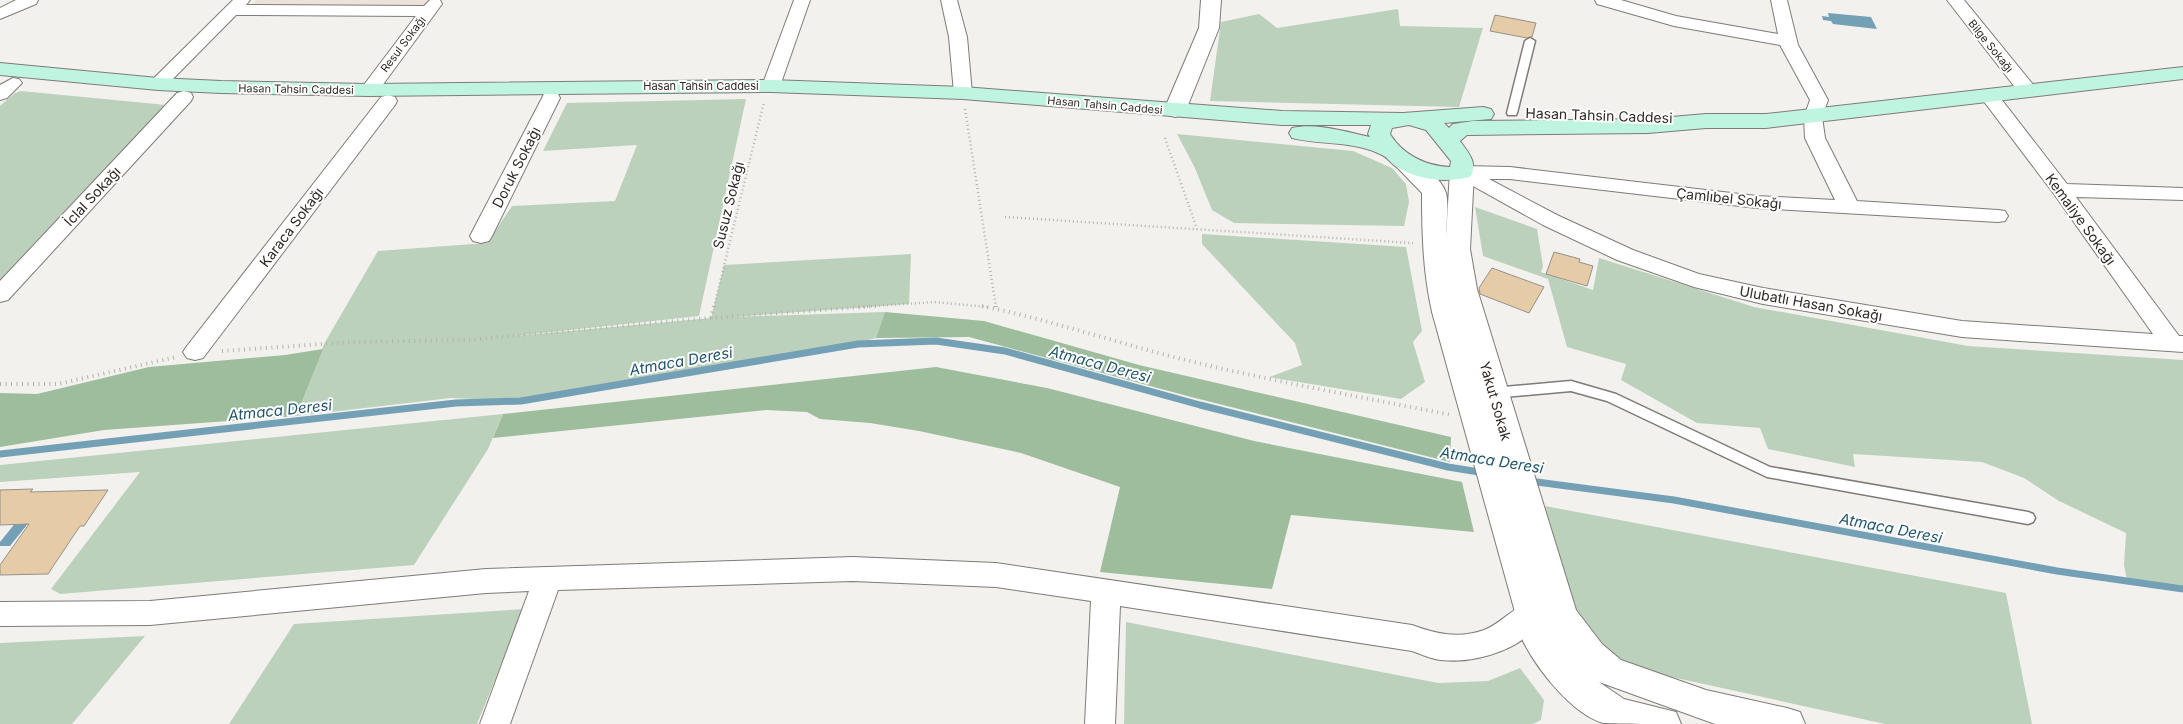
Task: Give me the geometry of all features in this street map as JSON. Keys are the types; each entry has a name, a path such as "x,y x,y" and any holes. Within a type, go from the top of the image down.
{"main road":[{"path":"1706,121 1766,121 1813,117 2183,73"},
{"name":"Hasan Tahsin Caddesi","path":"3,82 184,97 388,101 768,91"},
{"name":"Hasan Tahsin Caddesi","path":"3,82 368,90 768,91 1175,110 1282,118 1405,118 1512,113 1645,114 1706,121"},
{"name":"Hasan Tahsin Caddesi","path":"964,99 1323,135 1367,142 1428,171 1455,175 1462,172"},
{"path":"1394,154 1383,144 1379,134 1383,123 1405,118 1434,125 1448,140 1462,161 1462,172"},
{"name":"Hasan Tahsin Caddesi","path":"1448,140 1461,129 1473,128 1648,126 1706,121"}],"street":[{"path":"0,14 30,0"},
{"path":"768,91 802,0"},
{"path":"949,0 958,37 964,99"},
{"path":"1175,110 1209,28 1211,0"},
{"path":"1603,0 1674,21 1788,40"},
{"name":"Bilge Sokağı","path":"1955,0 2028,92"},
{"path":"1776,1 1788,40 1819,100 1813,117 1815,138 1850,207"},
{"path":"158,84 237,5 432,6"},
{"name":"Resul Sokağı","path":"368,90 432,6"},
{"name":"Kemaliye Sokağı","path":"1988,95 2178,344"},
{"name":"İclal Sokağı","path":"0,295 184,97"},
{"name":"Doruk Sokağı","path":"481,236 552,98"},
{"name":"Karaca Sokağı","path":"195,352 388,101"},
{"name":"Yakut Sokak","path":"1394,154 1429,184 1434,193 1434,244 1438,280 1475,420 1505,477 1561,614 1590,655 1609,671 1706,706 1787,724"},
{"name":"Yakut Sokak","path":"1462,172 1458,249 1464,289 1493,393 1505,477"},
{"name":"Çamlıbel Sokağı","path":"1462,172 1510,173 1757,202 1998,216"},
{"name":"Ulubatlı Hasan Sokağı","path":"1462,172 1550,220 1626,255 1694,280 1763,296 1962,329 2178,344"},
{"path":"2061,190 2183,194"},
{"path":"1505,477 1531,614 1540,641 1561,669 1592,697 1634,721"},
{"path":"0,614 150,613 486,581 853,569 996,574 1412,638 1441,647 1483,644 1521,625 1531,614"},
{"path":"495,724 548,579"},
{"path":"1100,724 1106,592"},
{"path":"1633,681 1634,721"}],"lane":[{"path":"1512,113 1530,41"},
{"path":"1493,393 1571,386 1611,397 1767,472 2028,518"}],"path":[{"name":"Susuz Sokağı","path":"711,318 768,91"},
{"path":"964,99 996,309"},
{"path":"1165,138 1197,229"},
{"path":"1005,217 1434,244"},
{"path":"0,384 58,384 195,352 352,342 468,340 711,318 934,302 971,304 1032,316 1110,340 1199,363 1475,420"}],"shaded area":[{"path":"256,0 428,0 422,8 250,6"}],"green space":[{"path":"1398,9 1400,26 1483,28 1459,107 1210,101 1221,22 1259,14 1277,28"},
{"path":"21,91 166,105 0,286 0,106 15,93"},
{"path":"746,99 699,316 514,336 711,318 724,265 911,254 909,304 732,317 885,312 876,338 848,345 521,401 451,398 296,416 324,344 378,251 487,243 512,206 615,201 637,145 543,151 567,103"},
{"path":"1177,134 1353,151 1392,168 1406,184 1409,202 1404,226 1234,223 1212,210 1194,166"},
{"path":"1475,207 1537,229 1543,266 1541,272 1593,290 1599,258 1754,307 1968,346 2183,360 2183,588 2127,580 2124,565 2126,533 2059,501 2024,478 1982,462 1853,454 1855,467 1768,449 1760,428 1697,423 1621,380 1626,364 1567,347 1548,279 1483,256"},
{"path":"1202,234 1406,247 1422,331 1413,342 1425,382 1401,399 1269,377 1302,365 1295,343 1202,244"},
{"path":"885,312 984,321 1139,365 1451,437 1450,462 1191,397 969,337 876,338"},
{"path":"323,349 296,416 104,430 0,447 0,393 37,394 149,367 285,355"},
{"path":"936,367 1047,388 1254,441 1462,482 1474,532 1291,515 1272,589 1100,572 1120,487 1021,453 919,431 870,423 820,419 807,412 766,410 493,438 503,414"},
{"path":"503,414 488,449 414,565 60,594 51,589 140,472 0,482 0,465"},
{"path":"1545,506 2006,593 2032,724 1885,724 1658,674 1612,657 1579,622"},
{"path":"524,609 477,724 229,724 294,624"},
{"path":"1126,622 1438,683 1488,681 1520,668 1544,700 1541,720 1533,724 1124,724"},
{"path":"145,636 72,724 0,724 0,643"}],"water":[{"path":"1828,13 1871,17 1877,29 1833,24 1831,21 1823,20 1822,16 1829,17"},
{"path":"17,521 30,521 10,546 0,546 0,542"}],"building":[{"path":"1495,15 1536,23 1532,37 1527,38 1490,31"},
{"path":"1554,252 1580,259 1579,262 1593,266 1587,286 1546,274"},
{"path":"1492,268 1544,287 1529,313 1480,294 1479,288"},
{"path":"33,489 30,492 108,490 84,526 80,526 48,574 0,575 0,565 29,524 0,525 0,490"}],"waterway":[{"name":"Atmaca Deresi","path":"0,454 456,403 521,401 858,344 936,341 1005,351 1200,405 1448,467 1485,473"},
{"name":"Atmaca Deresi","path":"1529,481 1674,500 2057,571 2183,589"}]}
